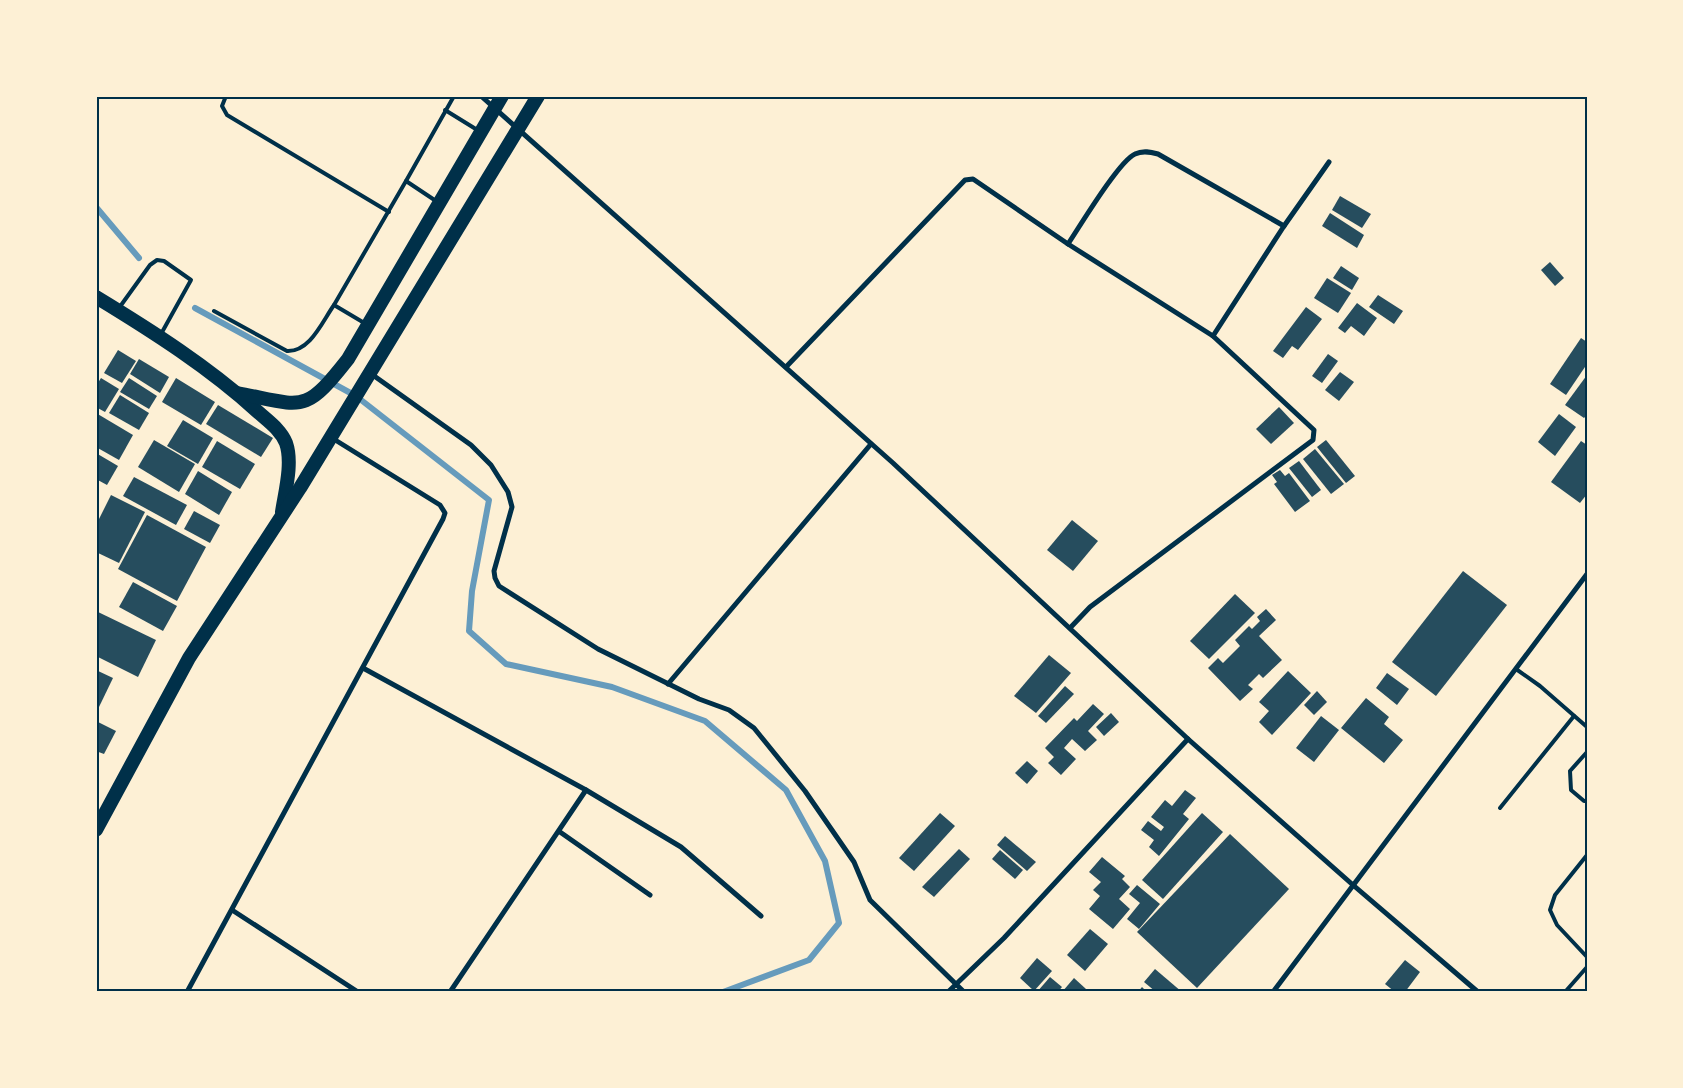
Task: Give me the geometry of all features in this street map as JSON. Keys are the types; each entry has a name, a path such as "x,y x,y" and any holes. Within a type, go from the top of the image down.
{"highway":[{"path":"96,830 189,658 282,515 538,96"},
{"path":"237,392 298,404 310,401 324,389 348,359 498,102"},
{"path":"96,296 159,337 237,392 274,426 286,444 288,465 282,515"}],"street":[{"path":"481,96 498,102 518,130 872,444 1188,739 1353,885 1478,992"},
{"path":"1068,244 1119,170 1134,154 1146,152 1158,154 1284,226"},
{"path":"1213,336 1284,226 1329,162"},
{"path":"786,367 965,180 973,179 1068,244 1213,336 1314,430 1313,440 1090,606 1070,628"},
{"path":"370,372 471,445 491,465 508,492 512,506 494,571 499,586 598,649 668,684 729,710 743,718 764,738 854,862 870,900 964,992"},
{"path":"187,992 427,551 445,512 440,505 330,437"},
{"path":"668,684 872,444"},
{"path":"1273,992 1587,574"},
{"path":"363,668 586,790 681,847 761,916"},
{"path":"948,992 1004,938 1188,739"},
{"path":"450,992 560,832 586,790"},
{"path":"560,832 650,895"},
{"path":"232,910 358,992"}],"lane":[{"path":"226,96 222,106 227,115 388,212"},
{"path":"214,311 287,352 297,352 305,347 334,304 454,96"},
{"path":"446,110 481,132"},
{"path":"406,181 439,203"},
{"path":"118,310 150,264 156,260 164,261 191,280 159,337"},
{"path":"334,304 368,325"},
{"path":"1516,668 1587,727"},
{"path":"1500,808 1574,716"},
{"path":"1587,752 1570,771 1571,790 1584,801 1587,801"},
{"path":"1587,855 1555,895 1550,910 1557,925 1587,957"},
{"path":"1565,992 1587,966"}],"building":[{"path":"1340,196 1371,214 1362,228 1332,210"},
{"path":"1330,213 1364,235 1357,248 1322,226"},
{"path":"1550,262 1564,278 1555,286 1541,270"},
{"path":"1341,266 1359,278 1352,290 1333,278"},
{"path":"1327,278 1351,293 1338,313 1314,298"},
{"path":"1378,295 1403,311 1394,324 1369,307"},
{"path":"1357,303 1377,318 1364,336 1351,326 1345,333 1338,328"},
{"path":"1306,307 1322,319 1298,350 1292,346 1283,358 1273,351"},
{"path":"1581,338 1587,342 1587,364 1566,395 1550,384"},
{"path":"118,350 136,361 122,383 104,373"},
{"path":"1328,354 1338,361 1322,383 1312,376"},
{"path":"139,359 169,377 160,393 130,374"},
{"path":"1340,372 1354,382 1339,401 1325,390"},
{"path":"1587,375 1587,415 1584,418 1565,405"},
{"path":"101,378 119,389 105,412 96,407 96,386"},
{"path":"129,378 157,396 149,409 120,392"},
{"path":"176,378 215,402 201,425 162,402"},
{"path":"120,395 149,413 139,430 109,413"},
{"path":"218,405 273,438 261,457 206,424"},
{"path":"1279,407 1294,423 1271,444 1256,429"},
{"path":"96,413 133,435 119,460 96,447"},
{"path":"1559,414 1576,427 1555,456 1538,442"},
{"path":"183,420 213,438 198,464 167,446"},
{"path":"154,440 195,464 179,492 138,467"},
{"path":"1326,440 1355,476 1346,483 1317,447"},
{"path":"217,441 255,464 240,489 202,467"},
{"path":"1581,441 1587,445 1587,494 1580,503 1551,482"},
{"path":"1315,449 1344,484 1331,494 1303,459"},
{"path":"96,453 118,466 107,485 96,479"},
{"path":"1299,461 1321,490 1312,497 1289,468"},
{"path":"1280,470 1285,476 1289,473 1310,501 1295,512 1274,484 1277,482 1272,475"},
{"path":"198,471 232,492 219,515 185,494"},
{"path":"134,477 187,505 176,525 123,496"},
{"path":"111,495 145,512 119,563 96,552 96,525"},
{"path":"194,511 220,525 210,543 184,529"},
{"path":"147,515 206,547 177,601 118,569"},
{"path":"1072,520 1098,541 1073,571 1047,550"},
{"path":"1463,571 1507,605 1436,696 1392,662"},
{"path":"133,582 177,606 163,631 119,607"},
{"path":"1235,594 1255,613 1209,659 1190,641"},
{"path":"1266,609 1276,620 1259,636 1282,660 1263,678 1259,674 1248,685 1253,689 1240,701 1208,668 1218,658 1223,663 1240,646 1235,640 1249,626 1252,629 1260,621 1257,617"},
{"path":"96,611 156,640 138,677 96,656"},
{"path":"1049,655 1071,673 1036,713 1014,696"},
{"path":"96,670 113,678 99,707 96,706"},
{"path":"1288,671 1311,693 1272,735 1259,722 1269,711 1259,702"},
{"path":"1387,673 1409,689 1397,705 1376,688"},
{"path":"1065,686 1074,694 1046,723 1038,716"},
{"path":"1317,691 1327,702 1314,715 1304,705"},
{"path":"1366,698 1389,717 1384,724 1403,740 1384,763 1341,728"},
{"path":"1093,704 1104,714 1088,731 1097,740 1085,751 1072,739 1064,748 1076,759 1061,775 1048,763 1054,757 1045,748 1074,718 1077,721"},
{"path":"1111,713 1119,722 1104,736 1096,727"},
{"path":"1321,716 1339,730 1314,762 1296,748"},
{"path":"96,721 116,731 104,754 96,751"},
{"path":"1027,761 1038,771 1027,784 1015,773"},
{"path":"1185,790 1196,798 1183,814 1189,819 1159,856 1149,847 1154,840 1141,830 1148,821 1161,831 1164,827 1151,817 1165,800 1172,806"},
{"path":"940,813 955,826 914,871 899,858"},
{"path":"1202,813 1223,832 1163,899 1142,880"},
{"path":"1230,834 1289,889 1197,988 1137,932"},
{"path":"1005,836 1036,862 1027,871 997,845"},
{"path":"959,849 970,859 934,897 922,887"},
{"path":"1000,850 1023,870 1015,879 992,859"},
{"path":"1102,857 1125,876 1122,879 1130,887 1119,899 1130,909 1113,929 1089,909 1100,896 1093,890 1101,882 1089,872"},
{"path":"1137,885 1160,904 1139,929 1127,919 1140,903 1129,894"},
{"path":"1090,929 1108,944 1085,971 1067,955"},
{"path":"1037,958 1052,971 1034,991 1020,978"},
{"path":"1405,960 1420,972 1405,992 1395,992 1385,984"},
{"path":"1155,969 1182,992 1156,992 1144,982"},
{"path":"1050,977 1062,987 1058,992 1037,992"},
{"path":"1074,978 1086,989 1089,992 1062,992"},
{"path":"1142,987 1147,992 1138,992"}],"waterway":[{"path":"96,207 139,258"},
{"path":"195,308 356,396 489,500 472,591 469,631 506,664 612,687 705,721 786,790 825,861 839,923 809,960 723,992"}]}
